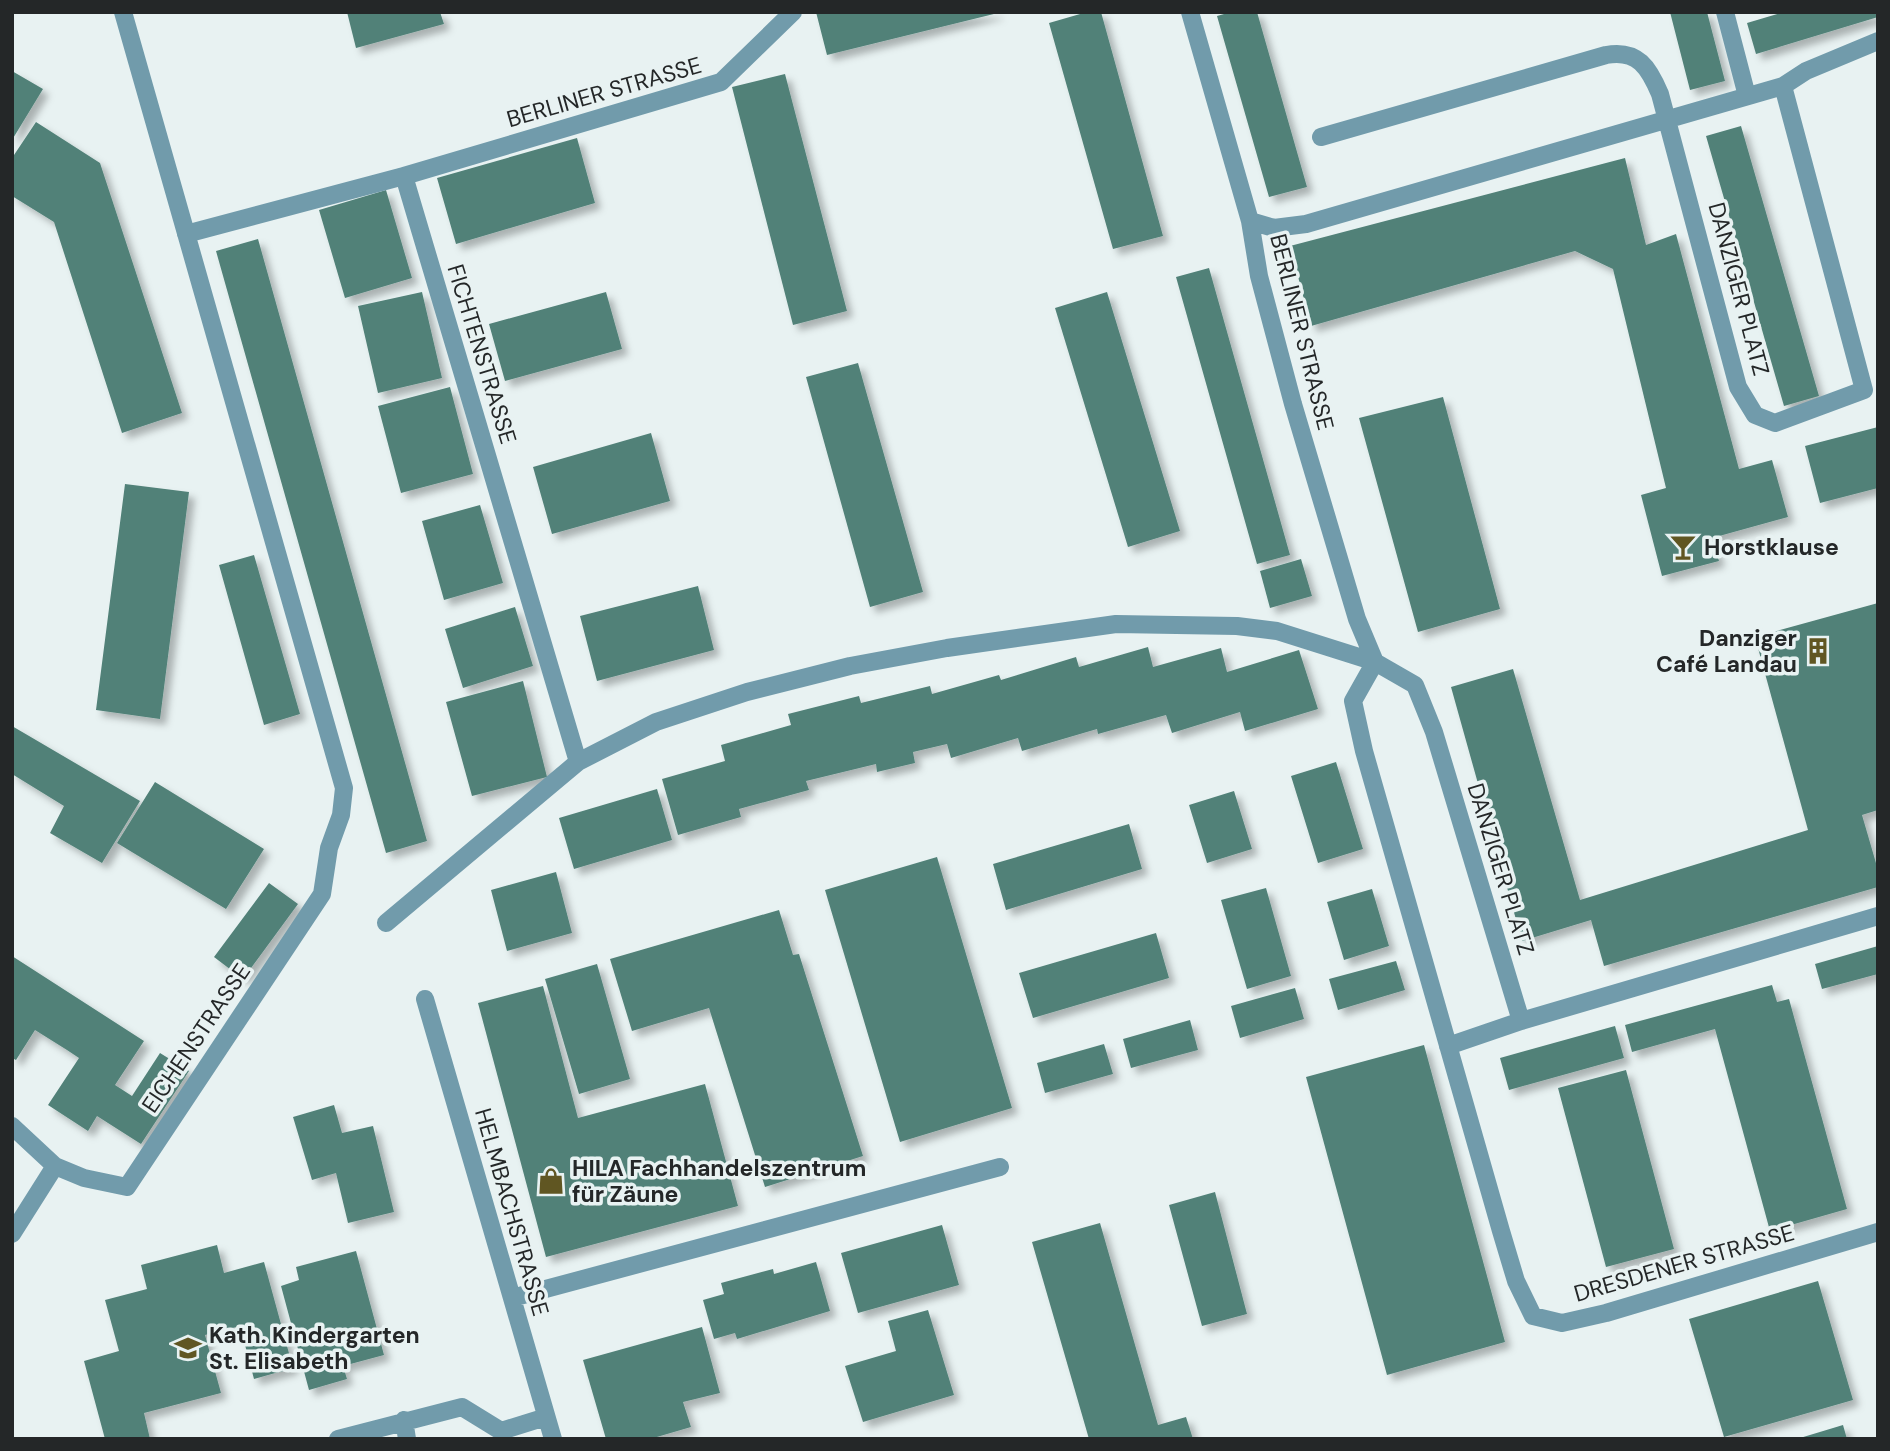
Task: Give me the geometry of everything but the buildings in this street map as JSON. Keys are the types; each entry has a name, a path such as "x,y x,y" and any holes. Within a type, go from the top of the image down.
{"street":[{"path":"123,12 186,234 404,176"},
{"name":"BERLINER STRASSE","path":"404,176 721,82 793,12"},
{"name":"BERLINER STRASSE","path":"1189,12 1250,221 1259,276 1290,392 1357,619 1375,662"},
{"path":"1724,12 1747,96"},
{"path":"1250,221 1274,228 1306,224 1667,121 1783,86 1806,71 1878,41"},
{"path":"1321,137 1618,53 1629,54 1650,72 1667,121"},
{"name":"DANZIGER PLATZ","path":"1667,121 1738,387 1755,415 1775,424 1864,390 1783,86"},
{"name":"FICHTENSTRASSE","path":"404,176 578,762"},
{"name":"EICHENSTRASSE","path":"12,1126 55,1166 84,1178 127,1187 323,894 329,848 341,815 344,788 186,234"},
{"path":"386,923 578,762 656,722 747,692 850,666 947,648 1116,624 1237,626 1277,631 1375,662"},
{"name":"DANZIGER PLATZ","path":"1375,662 1415,685 1434,732 1521,1021"},
{"name":"DRESDENER STRASSE","path":"1375,662 1353,701 1364,751 1516,1282 1533,1316 1562,1322 1606,1313 1878,1232"},
{"path":"1448,1046 1521,1021 1878,916"},
{"name":"HELMBACHSTRASSE","path":"425,999 553,1439"},
{"path":"12,1234 55,1166"},
{"path":"512,1298 1000,1167"},
{"path":"338,1439 462,1407 501,1431 547,1417"},
{"path":"404,1420 407,1439"}],"place":[{"name":"Horstklause","path":"1683,547"},
{"name":"Danziger Café Landau","path":"1818,651"},
{"name":"HILA Fachhandelszentrum für Zäune","path":"551,1181"},
{"name":"Kath. Kindergarten St. Elisabeth","path":"188,1348"}]}
